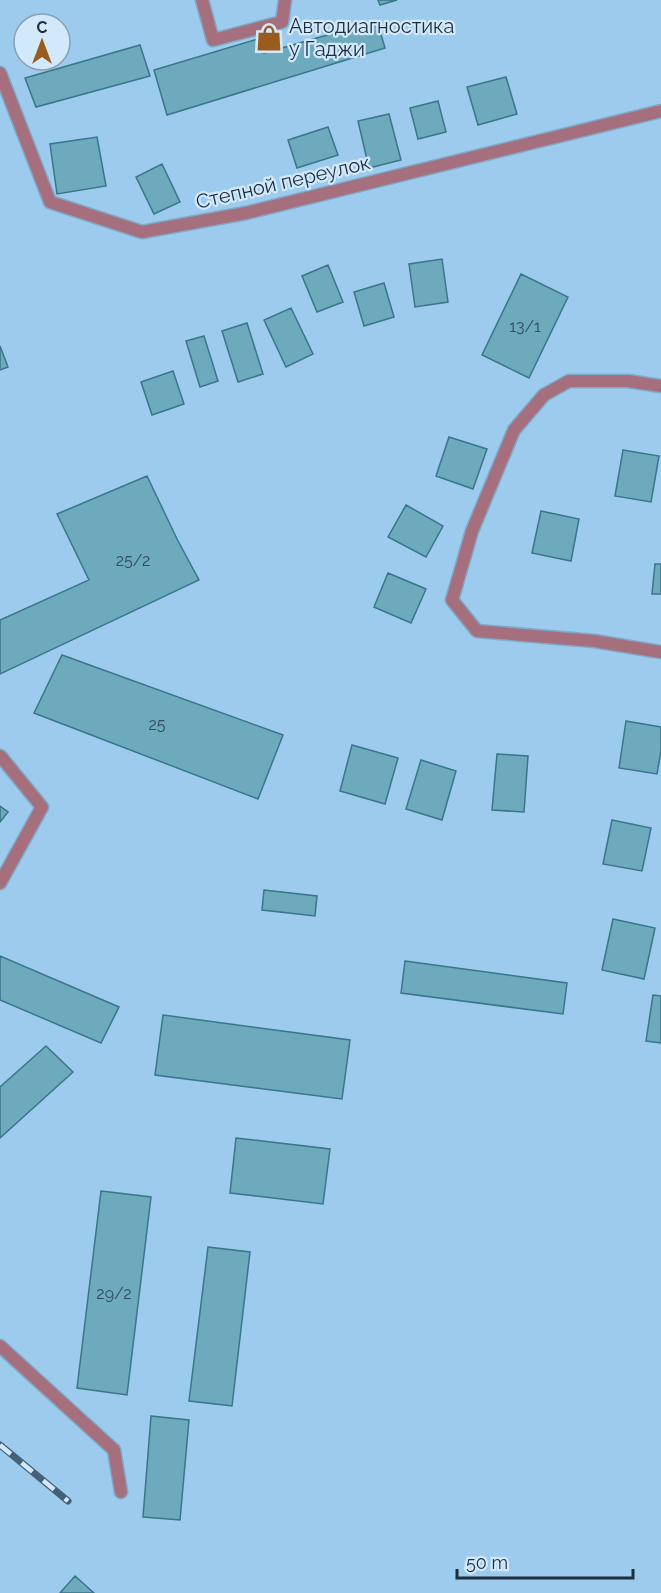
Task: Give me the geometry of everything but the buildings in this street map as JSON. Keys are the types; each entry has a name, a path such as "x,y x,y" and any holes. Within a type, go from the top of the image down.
{"street":[{"path":"202,0 213,40 282,22 285,0"},
{"name":"Степной переулок","path":"0,73 50,202 142,232 246,213 661,111"},
{"path":"661,386 628,381 569,381 544,395 514,430 472,531 452,600 477,630 594,641 661,652"},
{"path":"0,883 42,807 1,757"},
{"path":"0,1346 114,1450 121,1492"}],"railway":[{"path":"0,1445 68,1501"}],"place":[{"name":"Автодиагностика у Гаджи","path":"269,38"}]}
